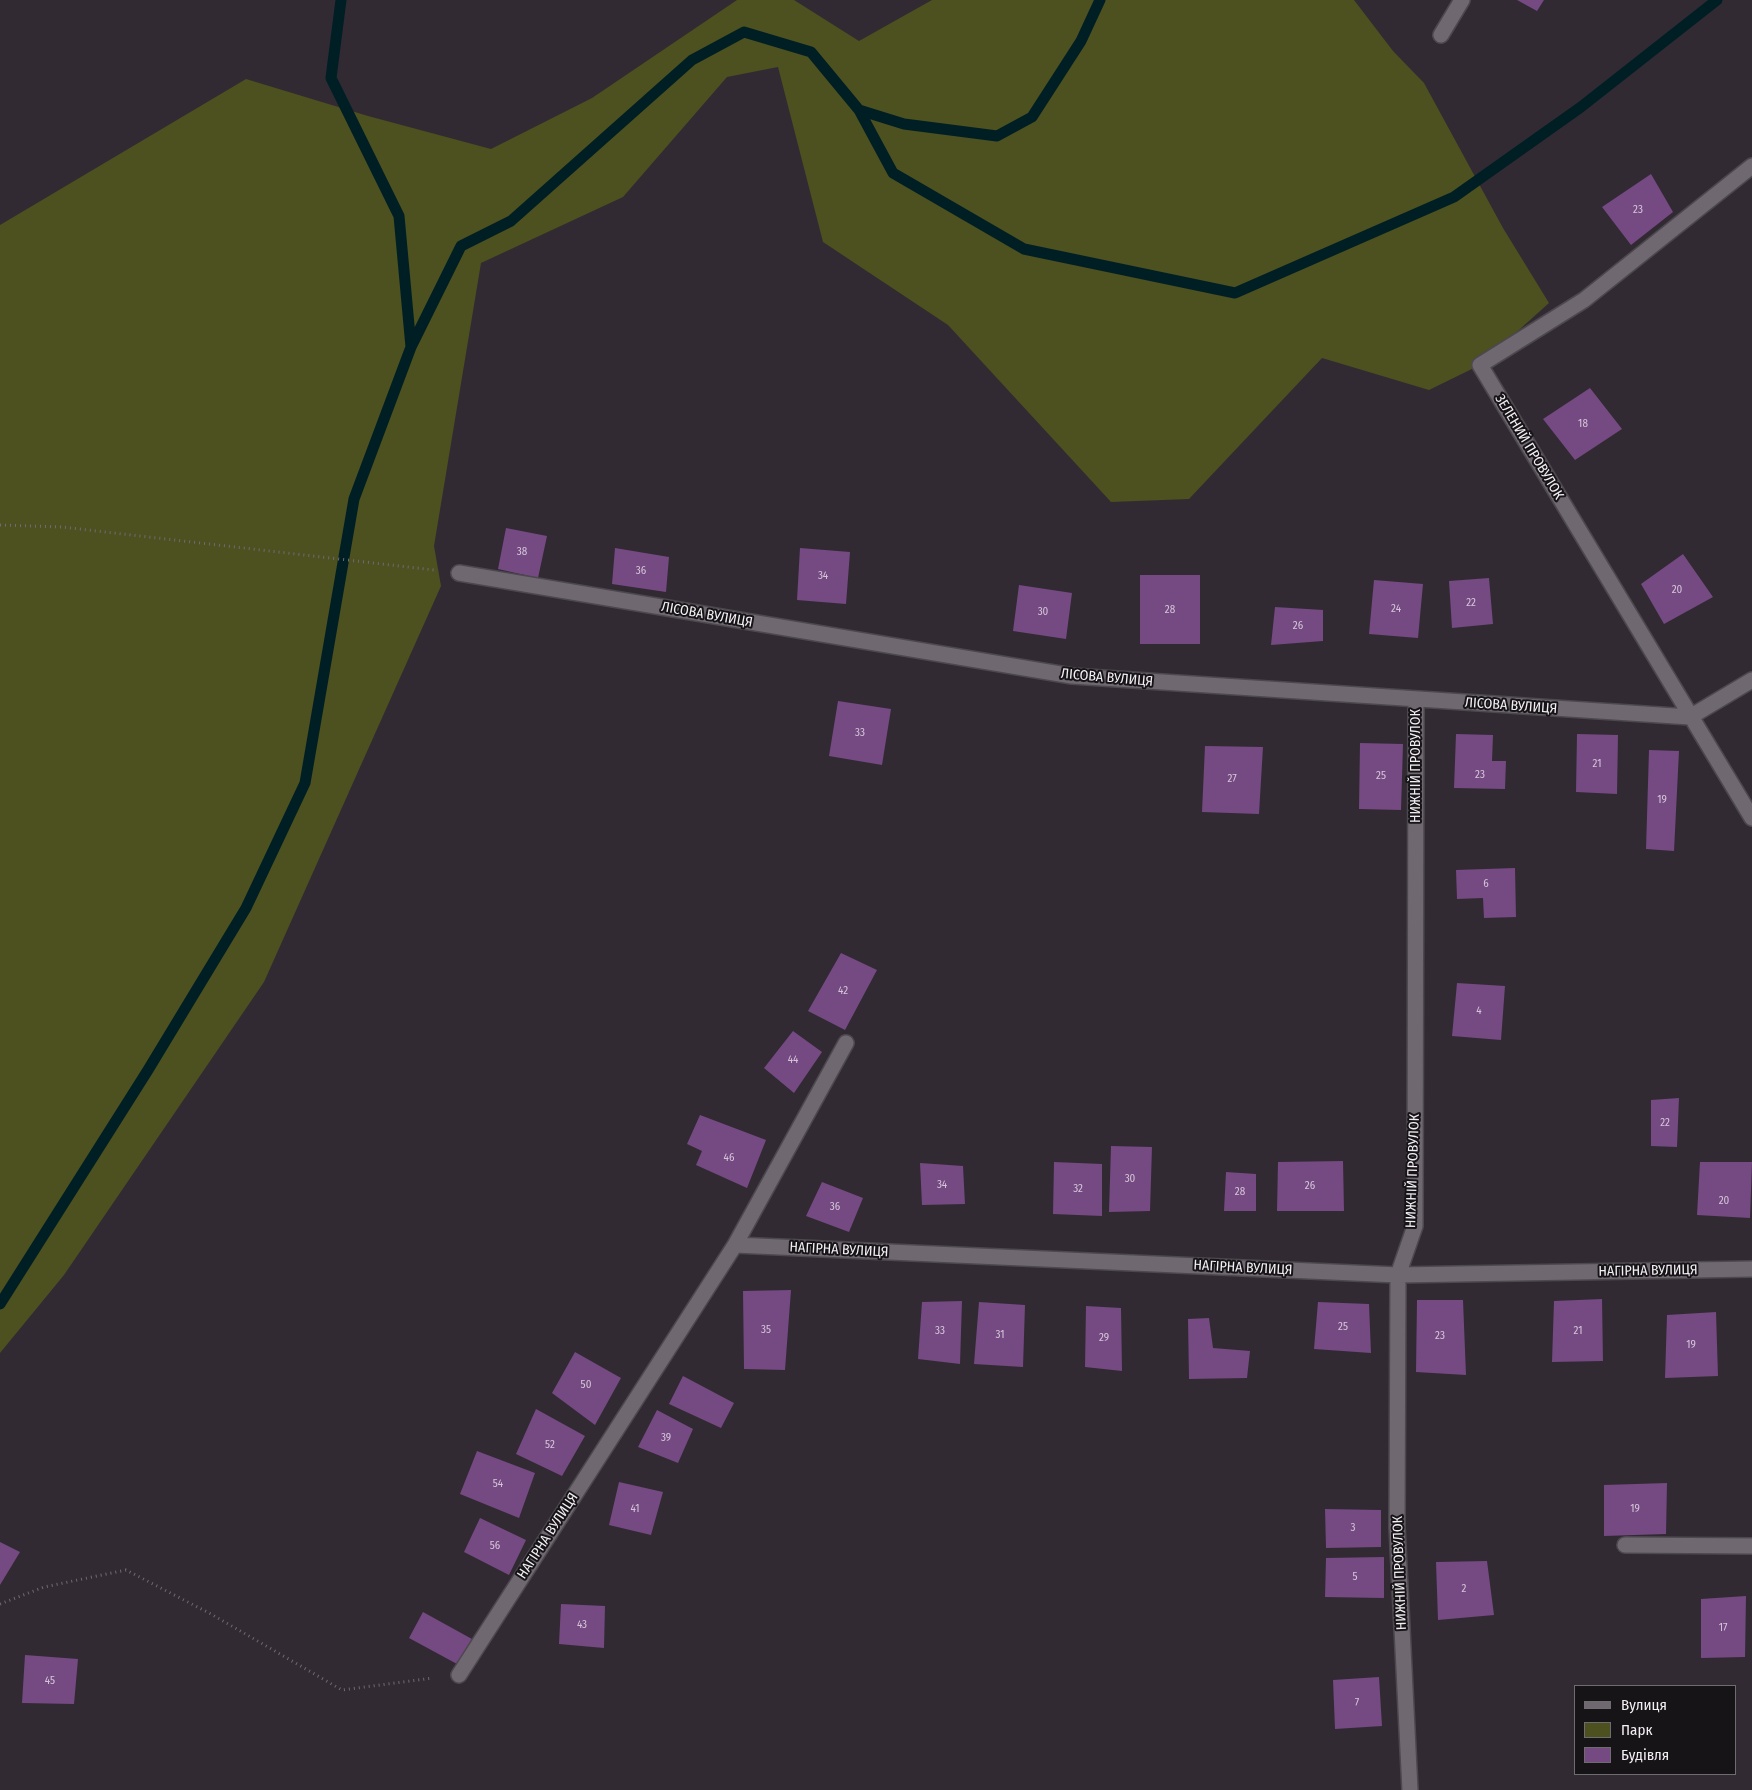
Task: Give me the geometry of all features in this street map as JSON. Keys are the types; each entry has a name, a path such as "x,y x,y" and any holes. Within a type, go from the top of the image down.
{"street":[{"path":"1441,35 1462,0"},
{"name":"ЗЕЛЕНИЙ ПРОВУЛОК","path":"1752,166 1584,300 1480,365 1752,818"},
{"name":"ЛІСОВА ВУЛИЦЯ","path":"459,573 1072,676 1690,717"},
{"path":"1690,717 1752,680"},
{"name":"НИЖНІЙ ПРОВУЛОК","path":"1410,1790 1397,1527 1398,1275 1415,1226 1416,699"},
{"name":"НАГІРНА ВУЛИЦЯ","path":"459,1674 734,1245 846,1043"},
{"name":"НАГІРНА ВУЛИЦЯ","path":"734,1245 1398,1275 1752,1269"},
{"path":"1625,1545 1752,1546"}],"path":[{"path":"0,525 62,527 459,573"},
{"path":"0,1604 44,1587 126,1570 211,1614 342,1690 459,1674"}],"green space":[{"path":"737,0 794,0 859,41 932,0 1354,0 1393,51 1424,83 1503,228 1549,303 1480,365 1429,390 1322,358 1189,499 1111,502 948,325 823,242 778,67 727,77 623,197 481,263 434,546 441,586 264,982 64,1275 0,1353 0,225 246,79 368,116 491,149 592,98"}],"building":[{"path":"1517,0 1544,0 1537,11"},
{"path":"1651,174 1673,212 1631,245 1602,207"},
{"path":"1590,388 1622,429 1575,460 1543,419"},
{"path":"506,528 547,536 538,578 498,569"},
{"path":"615,548 669,557 666,592 612,584"},
{"path":"800,548 850,552 846,604 797,600"},
{"path":"1683,554 1713,597 1664,624 1641,584"},
{"path":"1140,575 1200,575 1200,644 1140,644"},
{"path":"1489,578 1493,624 1452,628 1449,581"},
{"path":"1374,580 1423,584 1418,638 1369,634"},
{"path":"1019,585 1072,593 1066,639 1013,631"},
{"path":"1275,607 1323,610 1323,641 1271,645"},
{"path":"838,701 891,709 882,765 829,756"},
{"path":"1456,734 1493,735 1492,761 1506,761 1505,789 1454,788"},
{"path":"1577,734 1618,735 1617,794 1576,792"},
{"path":"1360,743 1403,744 1401,810 1359,809"},
{"path":"1205,746 1263,747 1259,814 1202,812"},
{"path":"1649,750 1679,751 1674,851 1646,849"},
{"path":"1515,868 1516,917 1484,918 1483,898 1457,899 1456,870"},
{"path":"841,953 877,970 845,1030 808,1011"},
{"path":"1457,983 1505,986 1501,1040 1452,1036"},
{"path":"793,1031 822,1052 794,1093 764,1068"},
{"path":"1679,1098 1677,1147 1651,1146 1651,1100"},
{"path":"700,1115 766,1140 747,1188 696,1165 702,1151 687,1144"},
{"path":"1111,1146 1152,1147 1150,1211 1109,1212"},
{"path":"1343,1161 1344,1211 1277,1211 1278,1162"},
{"path":"1054,1162 1102,1164 1102,1216 1053,1214"},
{"path":"1700,1162 1752,1162 1750,1218 1697,1215"},
{"path":"920,1163 963,1166 965,1204 922,1205"},
{"path":"1226,1172 1256,1174 1256,1211 1224,1211"},
{"path":"822,1182 863,1198 849,1232 806,1216"},
{"path":"791,1290 785,1370 744,1369 743,1291"},
{"path":"1602,1299 1603,1361 1552,1362 1554,1301"},
{"path":"1417,1300 1463,1300 1466,1375 1416,1372"},
{"path":"962,1301 960,1364 918,1359 922,1302"},
{"path":"979,1302 1025,1305 1023,1367 974,1364"},
{"path":"1318,1302 1369,1304 1371,1353 1314,1349"},
{"path":"1086,1306 1121,1308 1122,1371 1085,1367"},
{"path":"1716,1312 1718,1376 1665,1378 1667,1315"},
{"path":"1209,1318 1213,1348 1250,1351 1247,1378 1189,1379 1188,1319"},
{"path":"575,1352 621,1378 595,1425 552,1393"},
{"path":"683,1376 734,1403 721,1428 669,1404"},
{"path":"536,1409 585,1436 562,1476 516,1454"},
{"path":"657,1410 693,1429 678,1463 638,1447"},
{"path":"477,1451 535,1473 519,1518 460,1494"},
{"path":"619,1482 663,1492 651,1535 609,1525"},
{"path":"1667,1483 1666,1534 1604,1536 1604,1485"},
{"path":"1325,1509 1381,1510 1381,1547 1326,1548"},
{"path":"480,1518 526,1540 509,1575 464,1552"},
{"path":"0,1542 20,1552 0,1585"},
{"path":"1384,1557 1384,1598 1325,1597 1326,1558"},
{"path":"1487,1561 1494,1615 1438,1620 1436,1562"},
{"path":"1746,1596 1745,1657 1701,1658 1701,1599"},
{"path":"561,1604 605,1606 604,1648 559,1644"},
{"path":"423,1612 472,1639 457,1664 409,1638"},
{"path":"25,1655 78,1659 74,1704 22,1703"},
{"path":"1379,1677 1382,1726 1335,1729 1333,1680"}],"waterway":[{"path":"0,1304 148,1070 246,908 305,783 354,499 411,347 399,216 331,78 341,0"},
{"path":"859,110 904,124 997,136 1032,117 1081,41 1100,0"},
{"path":"411,347 461,246 511,221 692,60 744,32 811,52 859,110 893,173 1024,249 1235,293 1454,197 1581,107 1717,0"}]}
